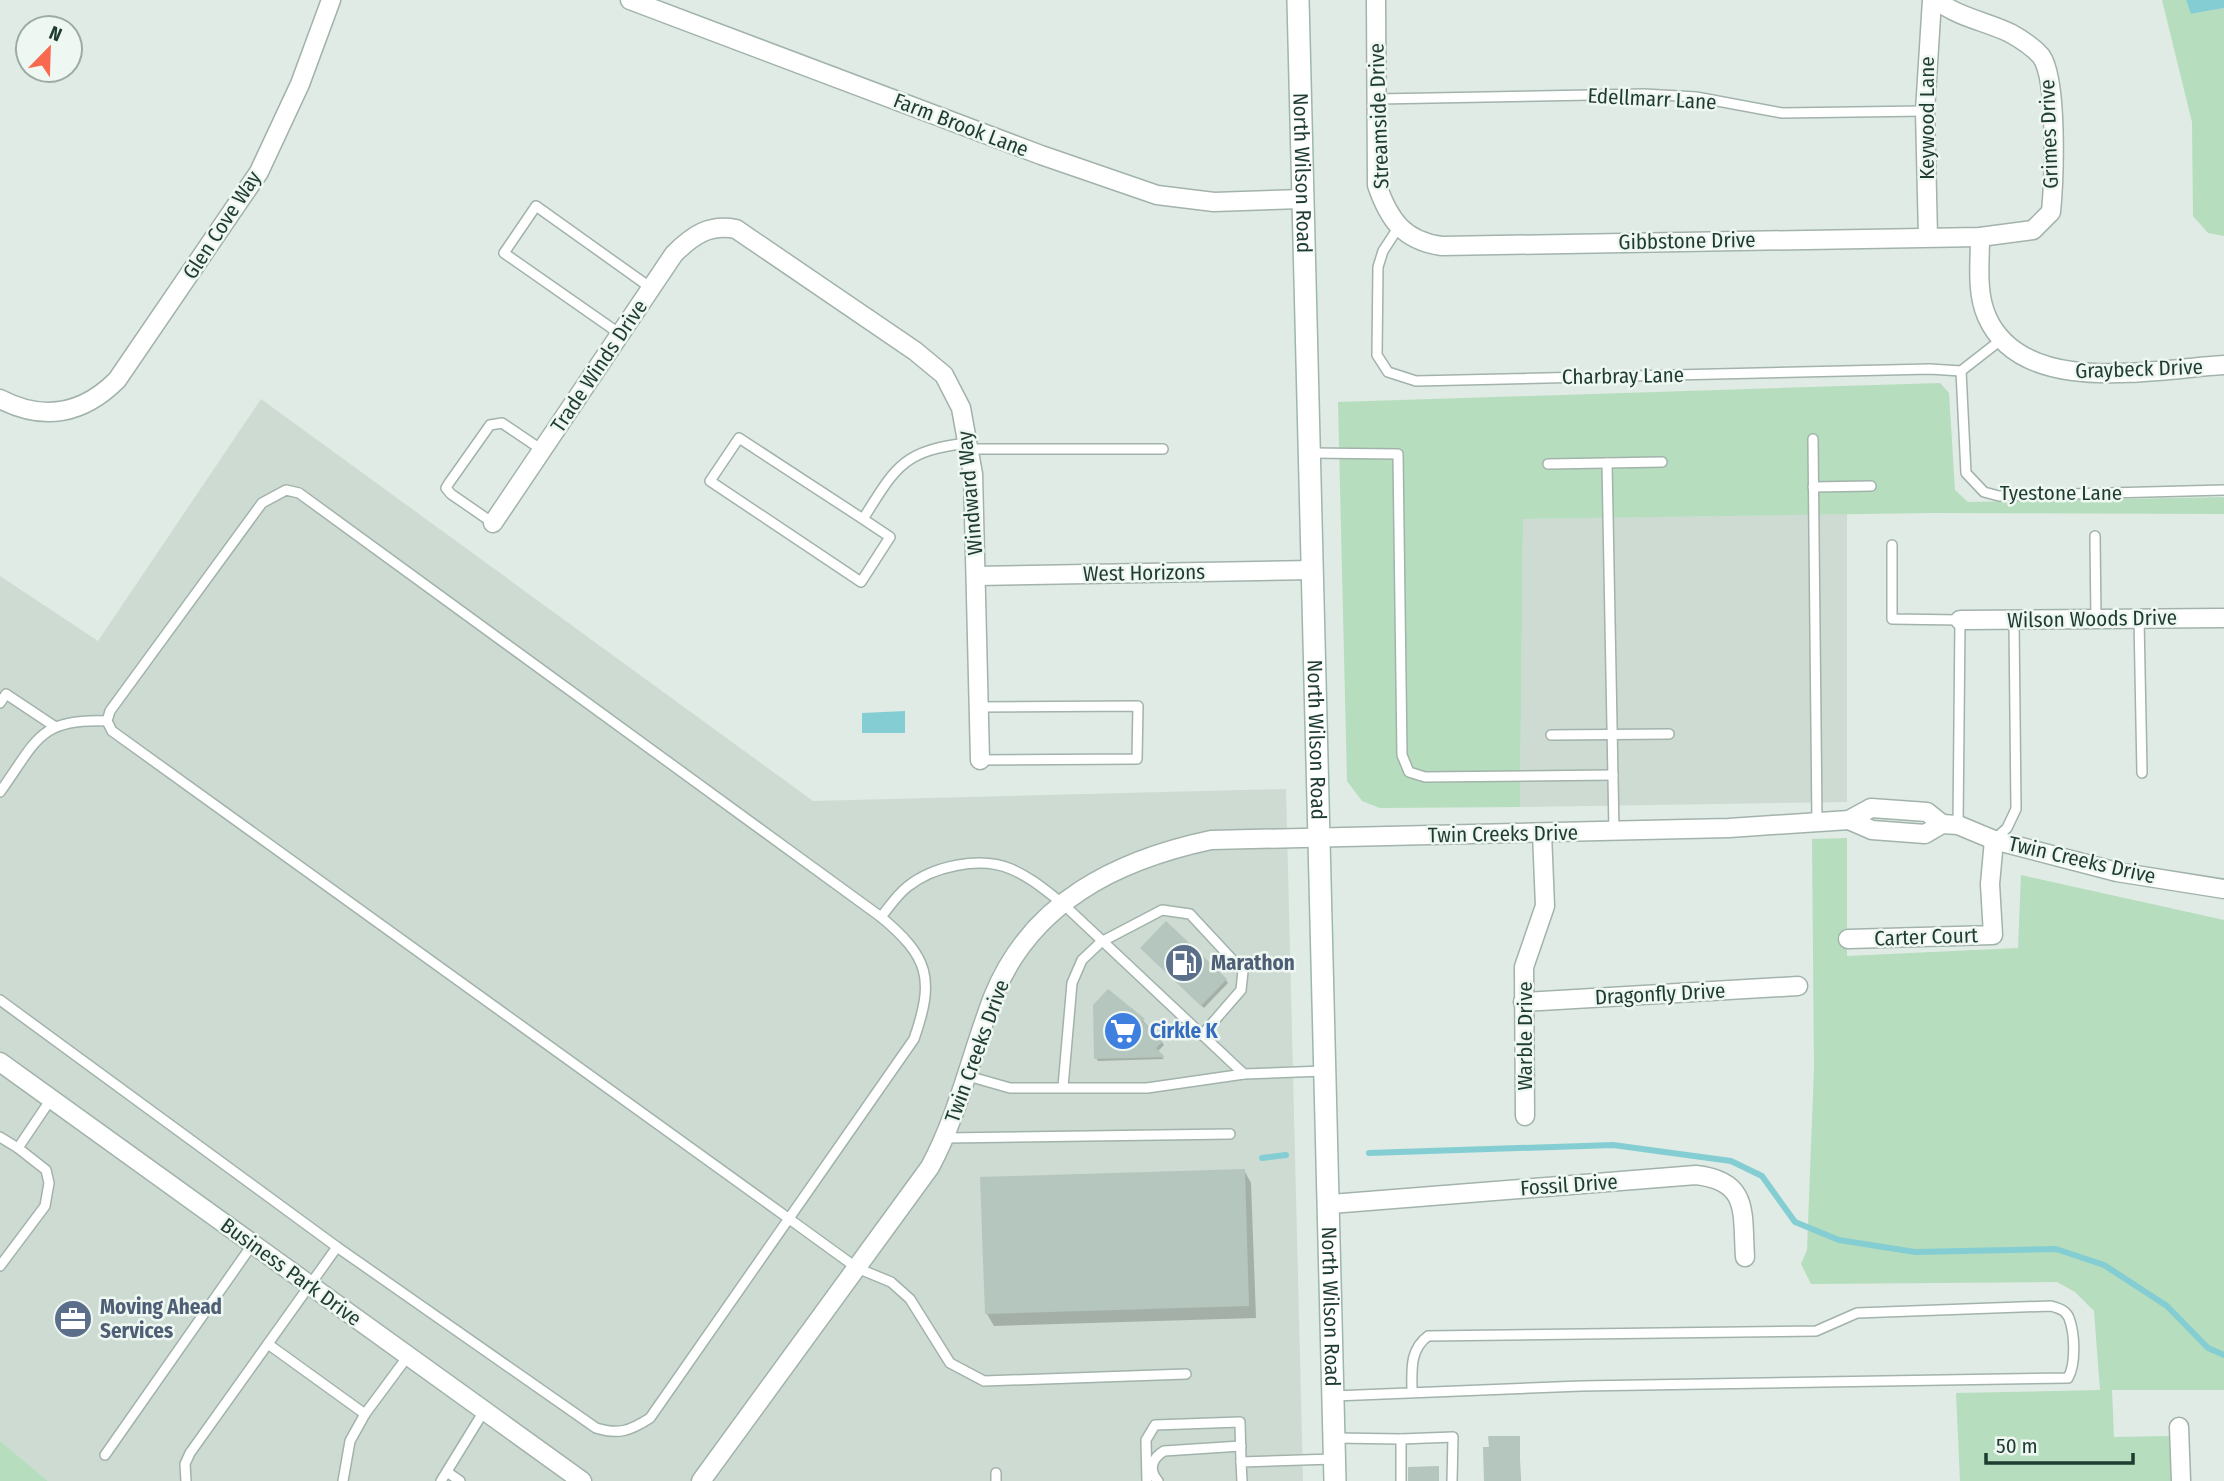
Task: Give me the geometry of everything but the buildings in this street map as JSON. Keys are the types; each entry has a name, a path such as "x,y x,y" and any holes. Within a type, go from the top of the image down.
{"main road":[{"name":"North Wilson Road","path":"1298,0 1324,1071 1331,1204 1335,1481"}],"street":[{"name":"Glen Cove Way","path":"0,399 27,410 62,413 102,395 117,380 259,172 300,84 331,0"},
{"name":"Farm Brook Lane","path":"630,0 1041,155 1157,195 1214,202 1303,199"},
{"name":"Streamside Drive","path":"1376,0 1377,185 1386,209 1398,228"},
{"name":"Keywood Lane","path":"1928,237 1925,111 1934,0"},
{"name":"Grimes Drive","path":"1934,0 1967,19 2008,32 2026,43 2041,56 2050,77 2051,212 2032,230 1980,237"},
{"name":"Trade Winds Drive","path":"493,523 674,254 693,235 719,226"},
{"name":"Windward Way","path":"719,226 736,229 752,237 915,351 944,375 961,408 973,474 980,760"},
{"name":"Gibbstone Drive","path":"1398,228 1418,241 1442,246 1980,237"},
{"name":"Graybeck Drive","path":"1980,237 1980,291 1987,318 2002,339 2030,361 2058,371 2091,373 2224,365"},
{"name":"West Horizons","path":"976,576 1312,570"},
{"name":"Wilson Woods Drive","path":"1960,620 2224,618"},
{"name":"Twin Creeks Drive","path":"701,1481 930,1167 946,1138 993,998 1007,968 1062,903 1096,879 1169,849 1212,840 1614,831 1849,820 1872,830 1925,834 1950,824 1994,839 2117,872 2224,889"},
{"name":"Warble Drive","path":"1525,1116 1524,967 1545,906 1542,833"},
{"name":"Carter Court","path":"1848,939 1993,935 1990,884 1994,839"},
{"name":"Dragonfly Drive","path":"1523,1002 1798,986"},
{"name":"Business Park Drive","path":"0,1062 582,1481"},
{"name":"Fossil Drive","path":"1331,1204 1696,1175 1711,1177 1735,1190 1742,1200 1745,1257"},
{"path":"2179,1427 2180,1481"}],"lane":[{"name":"Edellmarr Lane","path":"1378,99 1644,94 1696,97 1803,115 1925,111"},
{"path":"620,334 503,253 536,206 651,288"},
{"name":"Charbray Lane","path":"1398,228 1382,251 1378,267 1377,355 1388,372 1399,378 1416,381 1930,369 1961,371"},
{"path":"1961,371 2002,339"},
{"name":"Tyestone Lane","path":"1961,371 1966,473 1984,492 1999,496 2224,490"},
{"path":"493,523 451,494 446,488 449,483 490,425 502,423 542,450"},
{"path":"739,438 863,519 890,537 861,582 710,481 739,438"},
{"path":"1813,439 1817,822"},
{"path":"863,519 897,468 910,458 940,447 1163,449"},
{"path":"1309,453 1398,454 1402,755 1409,772 1424,777 1613,775"},
{"path":"1548,464 1662,461"},
{"path":"1606,463 1614,831"},
{"path":"1813,487 1871,486"},
{"path":"0,1000 337,1247 596,1427 611,1432 629,1431 650,1419 788,1217 914,1039 925,1006 921,961 908,939 299,493 286,490 262,503 110,711 107,721 112,731 788,1217 857,1268 891,1283 910,1299 950,1363 984,1381 1186,1374"},
{"path":"2095,536 2096,620"},
{"path":"1892,545 1892,619 1960,620 1950,824"},
{"path":"2139,619 2141,773"},
{"path":"1994,839 2007,828 2016,810 2014,621"},
{"path":"0,703 6,694 54,726"},
{"path":"979,707 1139,706 1137,759 980,760"},
{"path":"0,792 43,733 54,726 77,720 107,721"},
{"path":"1551,735 1669,734"},
{"path":"881,917 906,887 924,877 962,865 987,863 1009,868 1032,880 1062,903 1244,1074"},
{"path":"1063,1087 1072,983 1082,960 1101,942 1162,909 1190,914 1243,971 1241,990 1202,1035"},
{"path":"968,1076 1010,1088 1147,1088 1244,1074 1324,1071"},
{"path":"18,1148 51,1098"},
{"path":"946,1138 1230,1134"},
{"path":"0,1137 46,1170 49,1194 45,1206 0,1266"},
{"path":"105,1455 252,1245"},
{"path":"186,1481 186,1464 190,1453 337,1247"},
{"path":"1334,1396 1412,1393 1594,1386 2068,1378 2074,1359 2069,1317 2063,1310 2051,1306 1857,1313 1816,1331 1428,1336 1418,1343 1412,1363 1412,1393"},
{"path":"268,1344 365,1414"},
{"path":"343,1481 350,1441 365,1414 408,1356"},
{"path":"441,1481 484,1411"},
{"path":"1147,1481 1146,1440 1155,1425 1240,1422 1242,1481"},
{"path":"1241,1462 1401,1439 1452,1437 1452,1481"},
{"path":"1401,1439 1401,1481"},
{"path":"1158,1481 1153,1476 1152,1466 1156,1456 1164,1451 1241,1446"},
{"path":"447,1472 460,1481"}],"shaded area":[{"path":"261,399 813,801 1286,789 1303,1481 48,1481 0,1441 0,576 98,641"},
{"path":"1847,514 1847,802 1520,807 1523,519"}],"green space":[{"path":"2162,0 2186,0 2192,14 2224,8 2224,236 2208,233 2193,216 2192,122"},
{"path":"1940,383 1949,393 1955,490 1968,502 2224,497 2224,514 1931,513 1523,519 1520,807 1380,808 1362,801 1347,781 1338,402"},
{"path":"1847,838 1847,956 2018,948 2021,875 2224,920 2224,1390 2112,1390 2114,1437 2170,1436 2171,1481 1960,1481 1956,1393 2100,1390 2094,1311 2075,1292 2057,1282 1811,1284 1801,1264 1807,1250 1814,1068 1812,839"},
{"path":"0,1441 48,1481 0,1481"}],"water":[{"path":"2186,0 2224,0 2224,8 2191,14"},
{"path":"905,711 905,733 862,733 862,713"}],"waterway":[{"path":"1369,1153 1613,1145 1731,1161 1762,1176 1795,1222 1839,1240 1915,1252 2056,1249 2104,1265 2167,1306 2208,1348 2224,1355"},
{"path":"1262,1158 1286,1155"}],"place":[{"name":"Marathon","path":"1184,963"},
{"name":"Cirkle K","path":"1123,1031"},
{"name":"Moving Ahead Services","path":"73,1319"}]}
